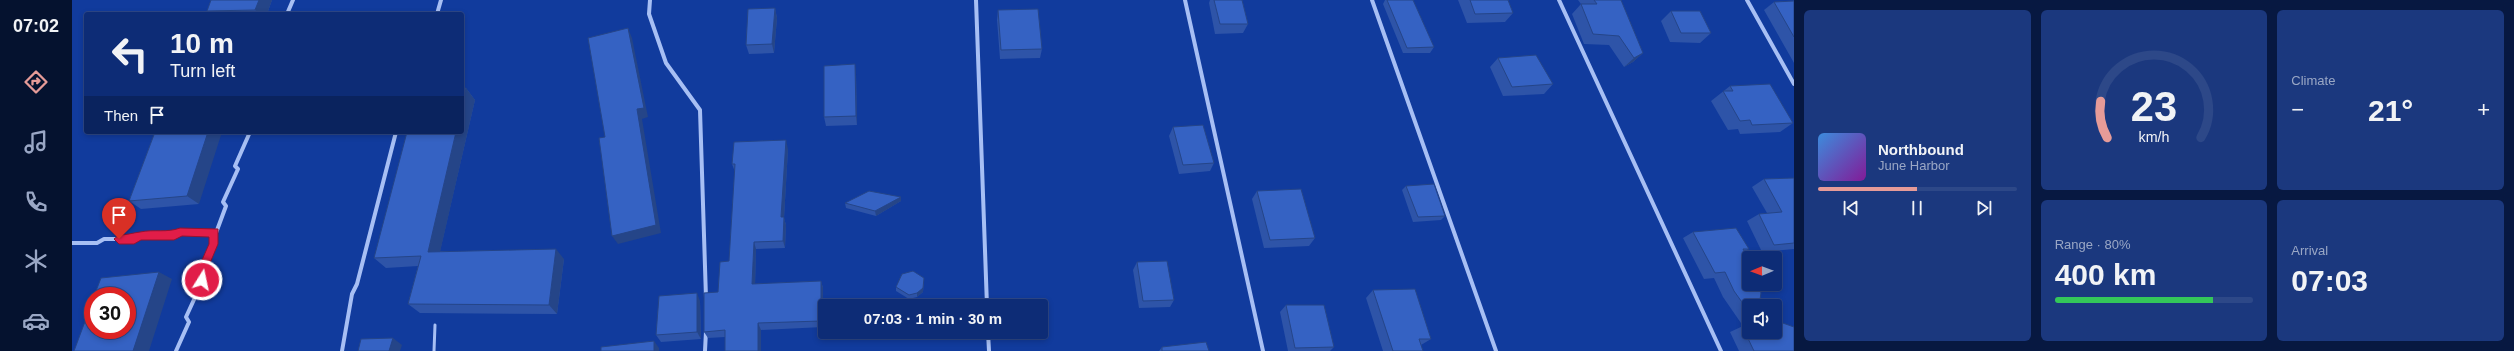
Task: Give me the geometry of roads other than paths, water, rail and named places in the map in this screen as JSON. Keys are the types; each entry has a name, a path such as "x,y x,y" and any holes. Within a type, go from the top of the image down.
{"street":[{"path":"288,12 294,0"},
{"path":"438,12 441,0"},
{"path":"650,0 649,14 666,64 700,110 706,305"},
{"path":"976,0 987,299"},
{"path":"1185,0 1263,351"},
{"path":"1372,0 1496,351"},
{"path":"1558,0 1721,351"},
{"path":"1747,0 1794,84"},
{"path":"176,351 189,322 186,318 202,280 200,276 214,244 214,232 226,206 223,202 238,169 235,166 249,134"},
{"path":"342,351 352,294 357,284 371,222 395,134"},
{"path":"72,243 97,243 104,239 134,239 140,236 174,236 180,232 214,232"},
{"path":"705,351 706,328"},
{"path":"988,339 989,351"}],"lane":[{"path":"434,351 435,326"}]}
